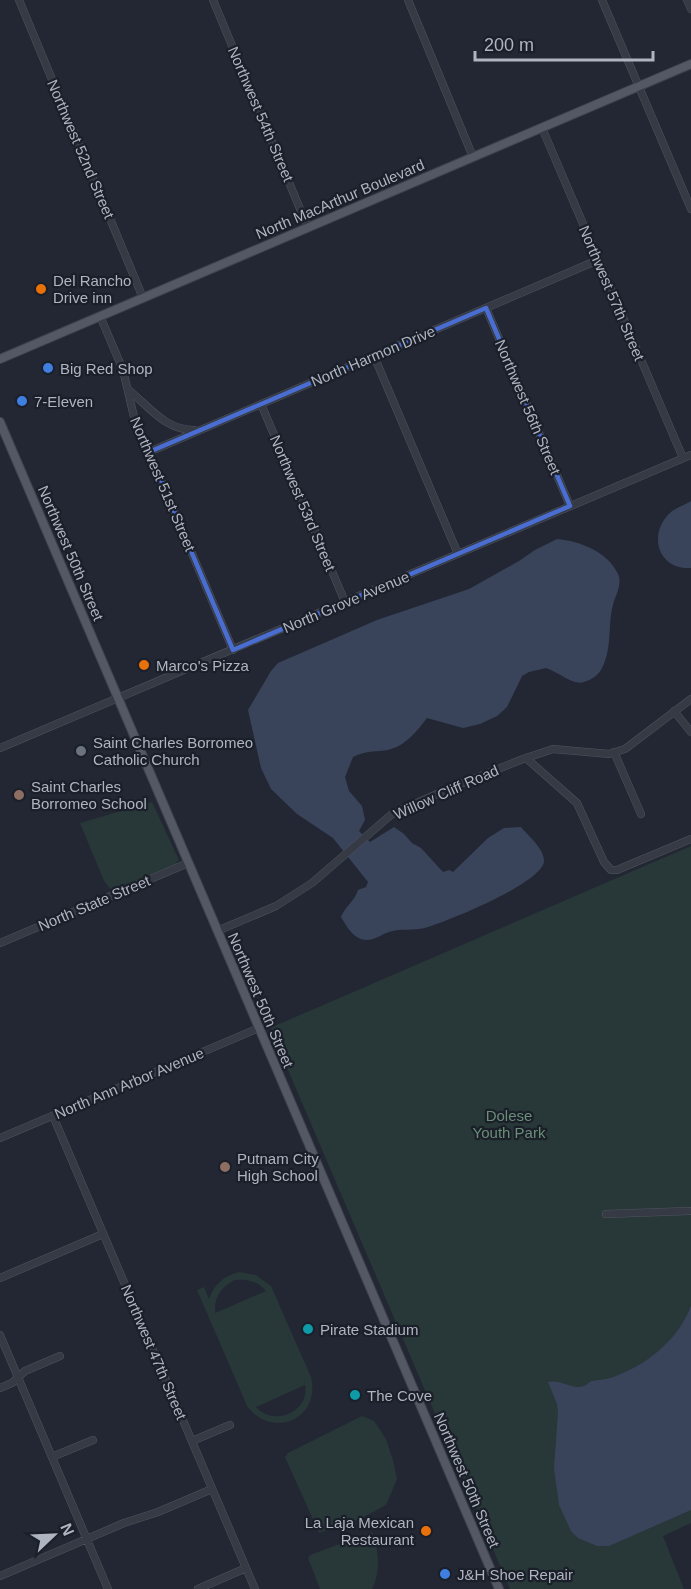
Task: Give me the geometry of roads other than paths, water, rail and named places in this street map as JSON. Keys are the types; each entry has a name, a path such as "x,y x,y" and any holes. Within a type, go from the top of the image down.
{"main road":[{"name":"North MacArthur Boulevard","path":"0,359 691,64"},
{"name":"Northwest 50th Street","path":"0,422 499,1589"}],"street":[{"name":"Northwest 52nd Street","path":"19,0 143,298"},
{"name":"Northwest 54th Street","path":"213,0 308,228"},
{"path":"408,0 473,157"},
{"path":"602,0 691,209"},
{"path":"687,0 691,9"},
{"name":"Northwest 57th Street","path":"542,128 683,458"},
{"name":"North Harmon Drive","path":"149,452 598,260"},
{"name":"Northwest 56th Street","path":"486,308 570,506"},
{"name":"Northwest 51st Street","path":"100,316 123,370 130,391 134,417 233,650"},
{"path":"374,356 458,554"},
{"path":"130,391 166,423 185,430 199,430"},
{"name":"Northwest 53rd Street","path":"261,404 345,602"},
{"name":"North Grove Avenue","path":"0,748 691,455"},
{"path":"641,814 614,752 625,748 691,699"},
{"path":"674,711 691,732"},
{"name":"Willow Cliff Road","path":"217,931 276,906 312,883 392,814 453,787 553,749 609,754 614,752"},
{"path":"526,758 578,803 604,862 611,870 617,870 691,839"},
{"name":"North State Street","path":"0,943 188,863"},
{"name":"North Ann Arbor Avenue","path":"0,1138 259,1028"},
{"name":"Northwest 47th Street","path":"53,1116 255,1589"},
{"path":"606,1214 689,1211"},
{"path":"0,1278 103,1234"},
{"path":"0,1335 108,1589"},
{"path":"0,1388 12,1383 25,1371 60,1356"},
{"path":"192,1441 230,1425"},
{"path":"52,1456 93,1440"},
{"path":"0,1576 212,1489"},
{"path":"198,1589 246,1568"}],"water":[{"path":"691,501 691,568 679,567 664,557 658,540 659,530 670,513"},
{"path":"557,539 575,542 592,549 613,566 619,577 619,588 612,609 608,652 599,673 580,683 546,668 529,672 522,676 507,707 497,716 480,724 463,728 427,718 402,744 353,757 345,777 349,791 362,806 365,820 359,831 370,842 394,827 421,848 443,872 449,870 453,872 488,838 504,828 521,827 539,847 544,861 539,870 528,880 452,918 425,928 394,931 370,940 358,938 341,917 358,890 366,887 368,882 333,838 297,814 271,789 261,768 248,710 278,663 377,620 469,589"},
{"path":"691,1306 691,1510 609,1546 597,1546 578,1538 571,1531 559,1505 554,1468 558,1413 557,1404 548,1382 580,1387 634,1368 664,1346 680,1328"}],"place":[{"name":"Del Rancho Drive inn","path":"41,289"},
{"name":"Big Red Shop","path":"48,368"},
{"name":"7-Eleven","path":"22,401"},
{"name":"Marco's Pizza","path":"144,665"},
{"name":"Saint Charles Borromeo Catholic Church","path":"81,751"},
{"name":"Saint Charles Borromeo School","path":"19,795"},
{"name":"Putnam City High School","path":"225,1167"},
{"name":"Pirate Stadium","path":"308,1329"},
{"name":"The Cove","path":"355,1395"},
{"name":"La Laja Mexican Restaurant","path":"426,1531"},
{"name":"J&H Shoe Repair","path":"445,1574"}],"park label":[{"name":"Dolese Youth Park","path":"509,1124"}]}
